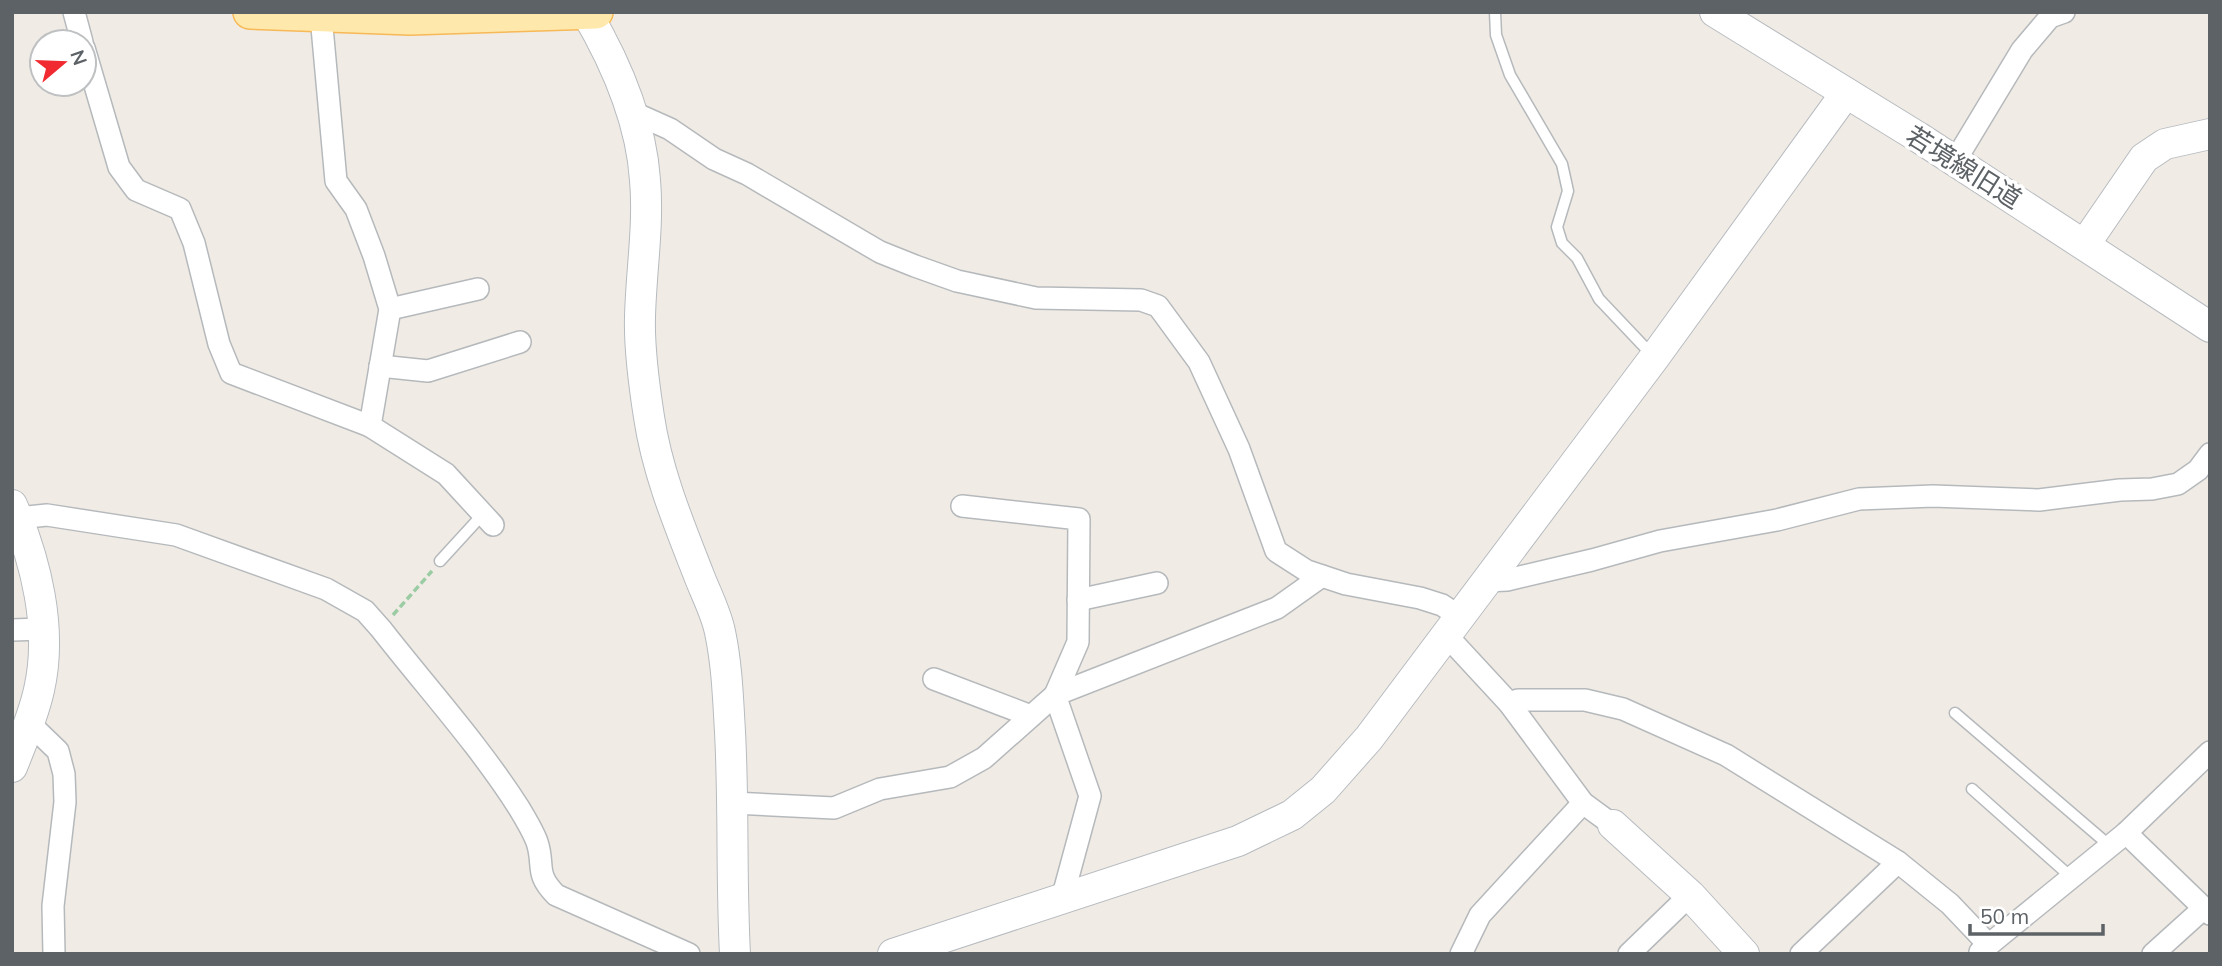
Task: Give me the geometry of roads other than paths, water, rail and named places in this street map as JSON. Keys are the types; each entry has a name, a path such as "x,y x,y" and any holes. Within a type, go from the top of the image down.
{"main road":[{"path":"250,12 321,16 596,12"}],"street":[{"path":"587,13 606,46 632,112 646,181 639,320 649,419 658,461 673,508 720,629 727,668 733,803 735,954"},
{"path":"1955,162 2022,50 2054,14"},
{"name":"若境線旧道","path":"1723,15 2085,244 2210,327"},
{"path":"321,16 336,181 356,208 390,309 370,426"},
{"path":"893,954 1238,841 1292,815 1323,790 1369,738 1453,627 1654,358 1846,93"},
{"path":"98,96 119,167 136,190 180,209 194,243 219,344 232,373 370,426 446,474 488,519"},
{"path":"632,112 670,129 714,159 747,174 880,252 915,266 957,281 1036,298 1141,300 1158,306 1199,362 1239,449 1276,551 1307,571 1346,584 1420,598 1442,605 1453,627 1583,803 1613,825 1690,895 1744,954"},
{"path":"2085,244 2144,159 2165,144 2210,134"},
{"path":"390,309 478,289"},
{"path":"380,366 428,371 520,342"},
{"path":"1487,581 1507,580 1660,541 1777,520 1859,499 1933,496 2039,500 2120,490 2152,489 2178,484 2198,470 2210,454"},
{"path":"962,506 1079,519 1078,642 1055,695 1090,796 1062,899"},
{"path":"12,767 40,688 42,629 40,591 15,512 176,535 326,589 365,611 499,778 521,811 537,842 541,874 546,886 556,895 689,954"},
{"path":"733,803 834,808 880,789 950,777 985,758 1055,695 1277,608 1322,576"},
{"path":"1078,600 1157,583"},
{"path":"12,630 42,629"},
{"path":"934,679 1031,716"},
{"path":"1508,703 1518,699 1584,700 1623,709 1726,755 1898,862 1950,904 1983,949 2118,840 2210,752"},
{"path":"29,723 58,751 64,774 65,802 53,906 54,954"},
{"path":"1461,954 1480,915 1583,803"},
{"path":"2118,840 2207,911 2153,954"},
{"path":"1801,954 1898,862"},
{"path":"1629,954 1690,895"}],"lane":[{"path":"1495,12 1496,35 1510,75 1562,164 1568,191 1557,227 1562,243 1577,258 1599,299 1654,358"},
{"path":"440,561 488,519"},
{"path":"1955,713 2118,840"},
{"path":"1972,789 2071,877"}]}
